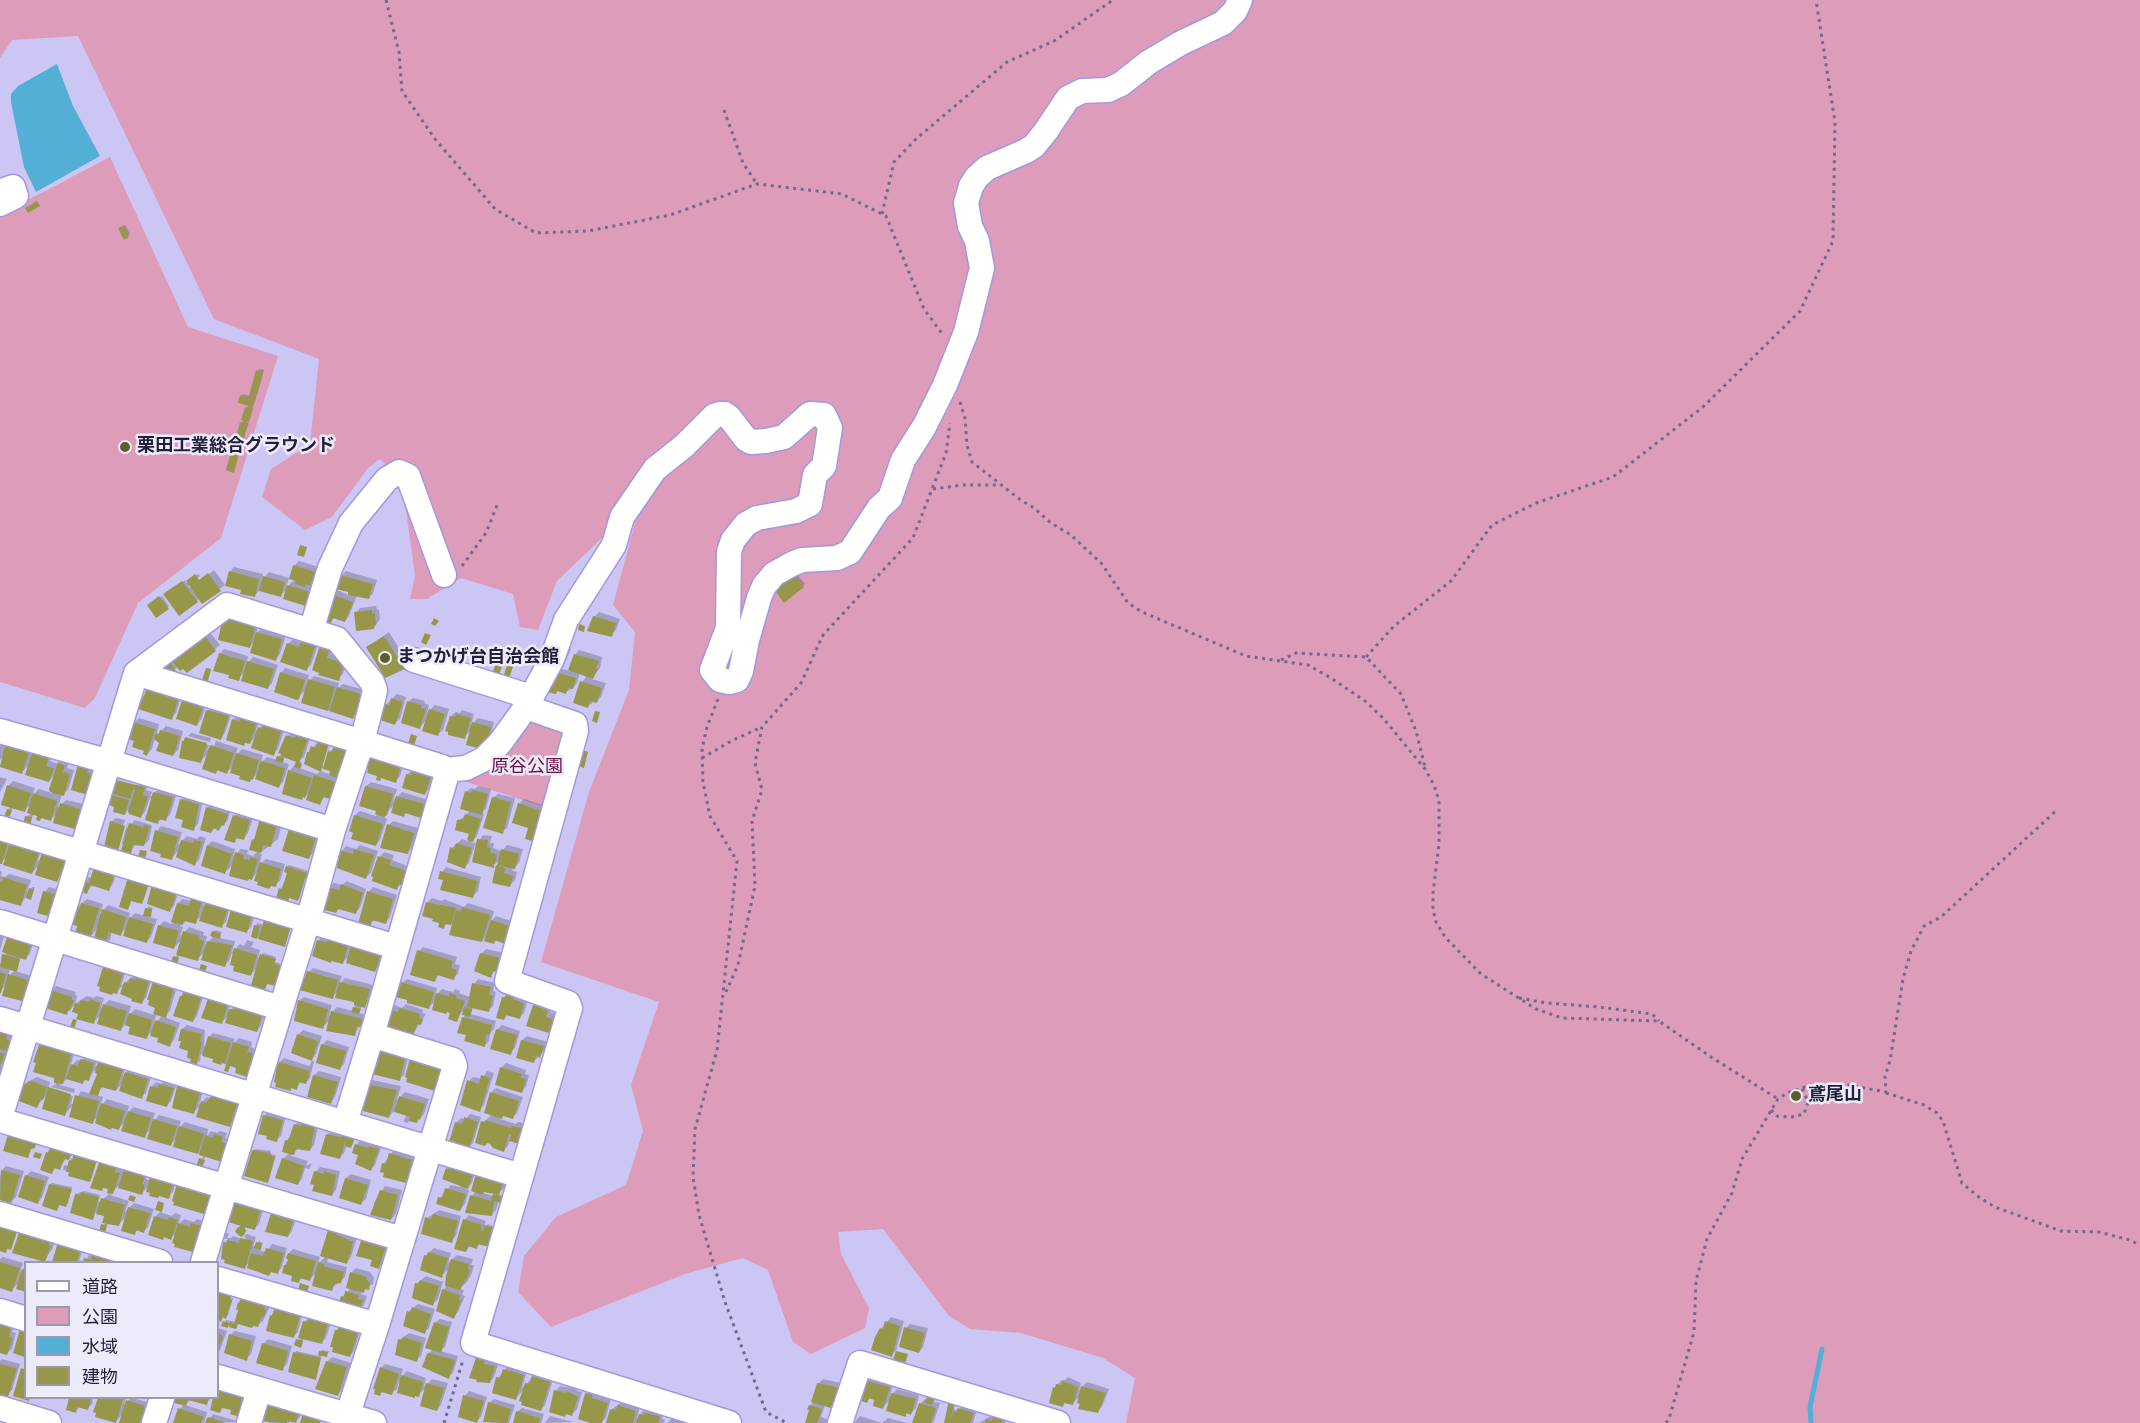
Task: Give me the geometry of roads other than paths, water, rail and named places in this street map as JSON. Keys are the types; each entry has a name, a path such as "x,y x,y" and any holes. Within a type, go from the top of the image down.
{"street":[{"path":"445,771 466,768 484,759 500,743 529,702 552,659 566,620 614,545 622,517 655,469 684,446 714,416 720,414 729,417 751,442 784,437 810,414 824,415 830,428 824,466 815,475 810,504 796,511 757,518 739,531 729,552 728,628 712,670 715,675 725,681 736,680 741,672 759,598 764,586 774,574 802,560 837,558 850,552 879,508 890,498 903,460 924,427 958,356 982,268 966,203 971,186 977,177 987,168 1034,146 1068,98 1082,91 1108,90 1121,84 1149,62 1181,43 1223,23 1235,11 1240,0"},
{"path":"0,198 2,191 12,187 16,196 0,204"},
{"path":"311,631 330,568 351,523 387,479 399,472 408,476 444,575"},
{"path":"204,1261 225,1187 308,921 333,830 362,742 375,690 372,682 337,639 227,605 136,673 0,1119 225,1187 402,1239"},
{"path":"414,660 529,702 575,724 576,731 507,977 507,981 568,1003 570,1008 472,1343 729,1423"},
{"path":"136,673 442,767 445,771 446,777 345,1123"},
{"path":"0,731 333,830"},
{"path":"0,828 396,947"},
{"path":"0,922 280,1008"},
{"path":"0,1018 521,1176"},
{"path":"346,1419 377,1325 455,1066 453,1060 372,1035"},
{"path":"0,1214 153,1261"},
{"path":"219,1280 377,1325"},
{"path":"0,1311 24,1317"},
{"path":"840,1423 860,1363 1058,1423"},
{"path":"219,1377 346,1419 374,1423"},
{"path":"249,1423 259,1390"},
{"path":"154,1423 162,1399"},
{"path":"0,1408 49,1423"}],"water":[{"path":"57,64 73,106 100,156 36,192 24,167 11,94 18,86"}],"waterway":[{"path":"1811,1423 1810,1407 1822,1349"}],"place":[{"name":"栗田工業総合グラウンド","path":"125,447"},
{"name":"まつかげ台自治会館","path":"385,658"},
{"name":"鳶尾山","path":"1796,1096"}],"park label":[{"name":"原谷公園","path":"527,768"}]}
